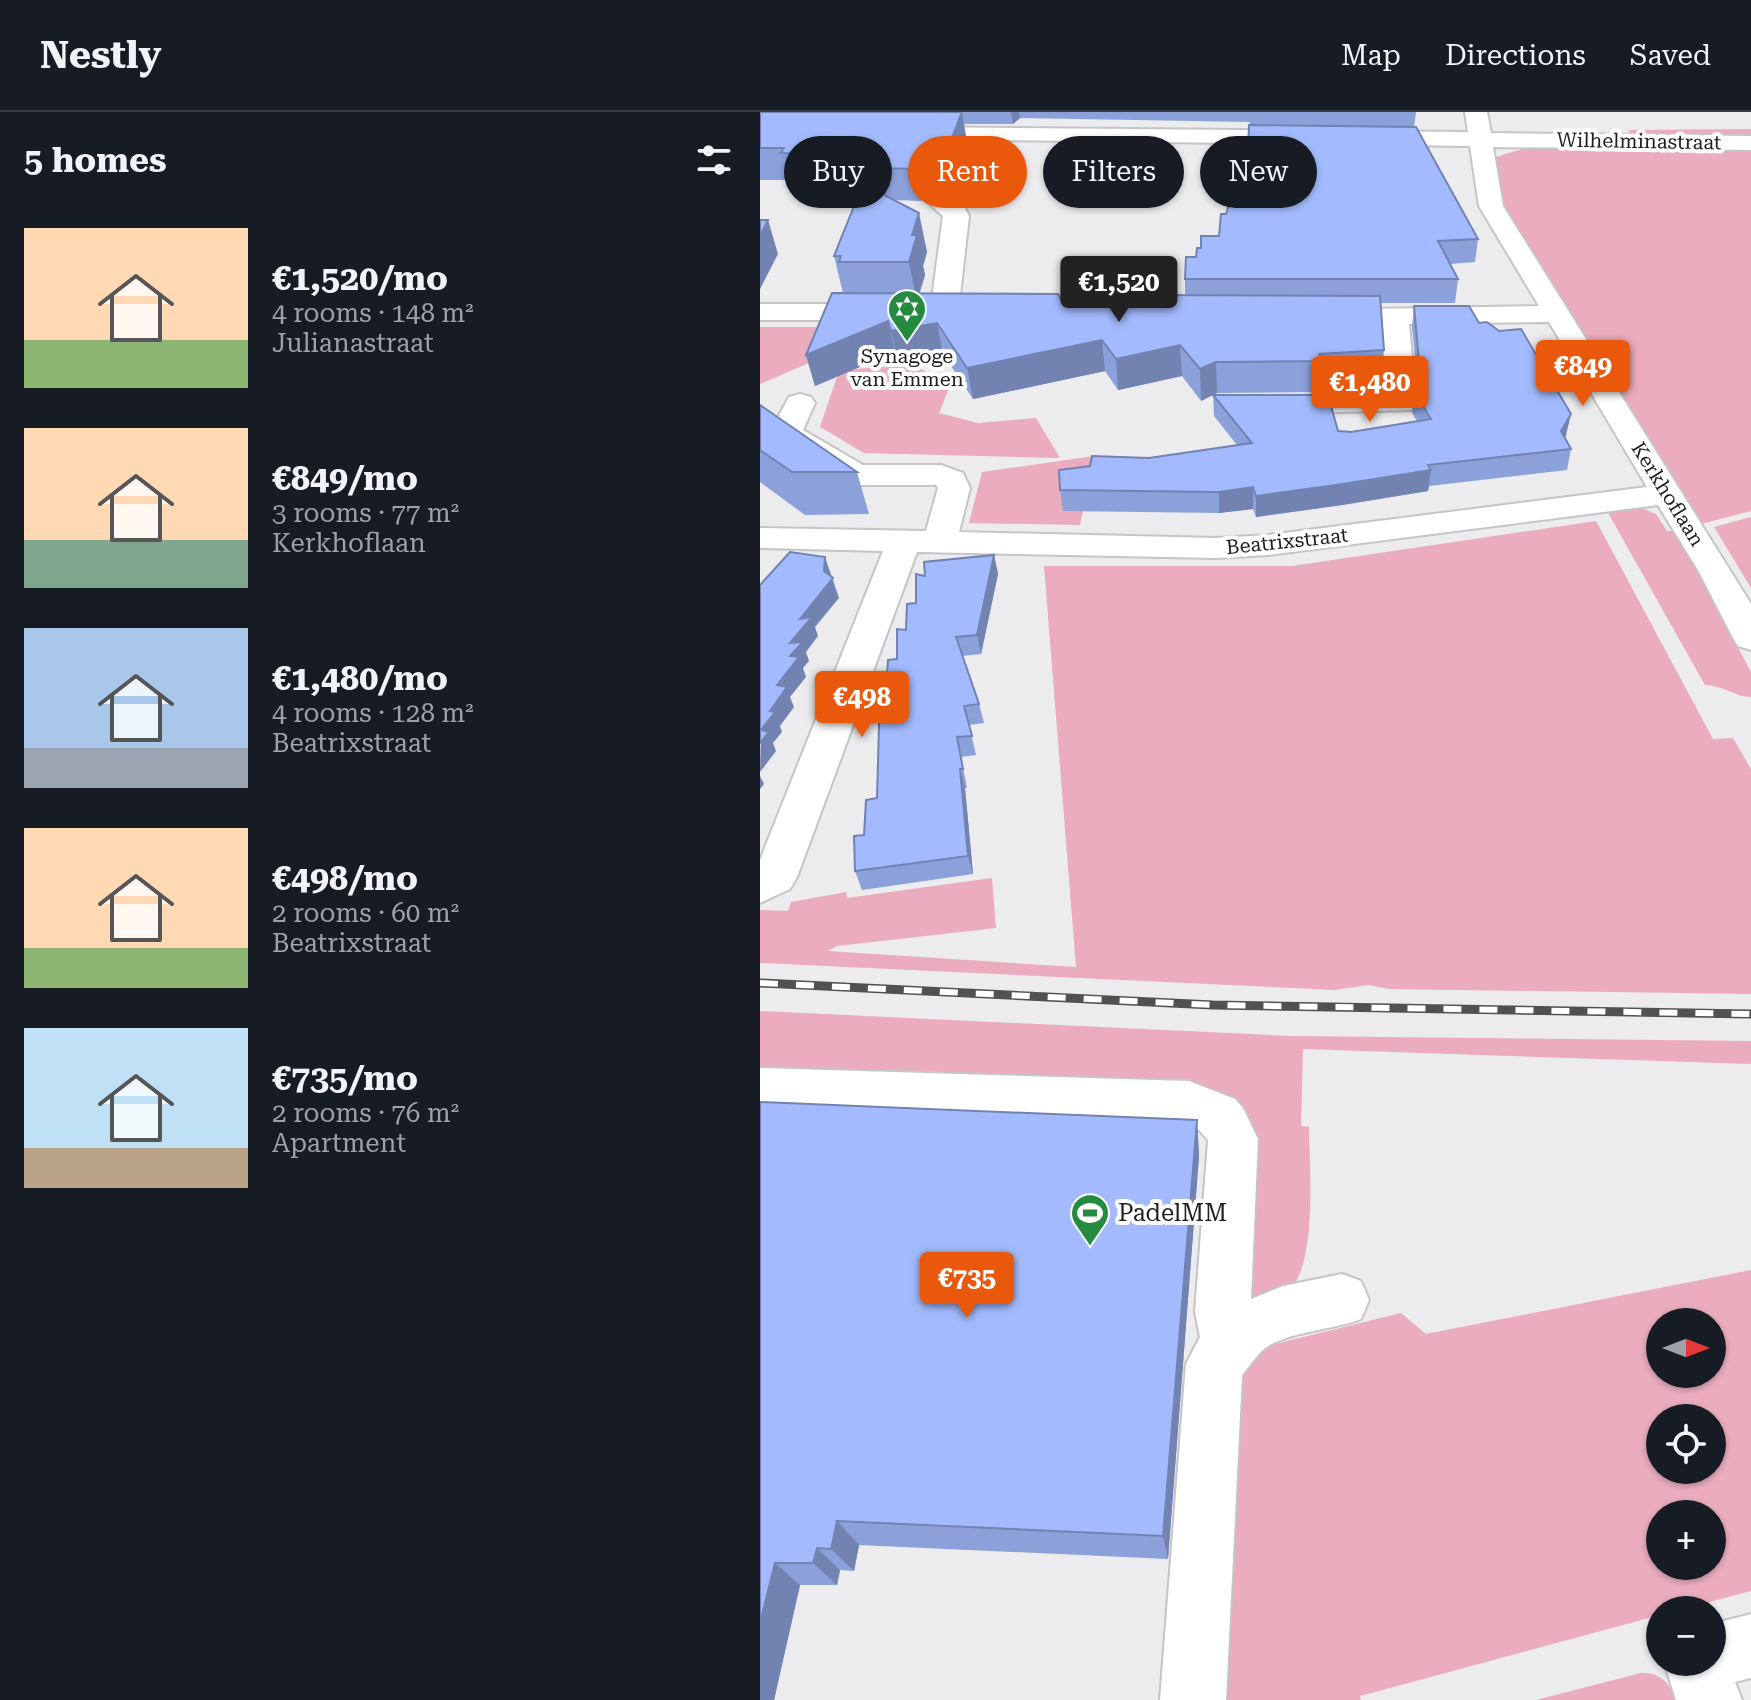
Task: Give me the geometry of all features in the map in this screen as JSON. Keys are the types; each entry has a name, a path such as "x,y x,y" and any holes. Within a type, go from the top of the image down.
{"street":[{"path":"1610,115 1622,141"},
{"name":"Wilhelminastraat","path":"882,132 985,134 1479,126 1622,141 1751,143"},
{"name":"Kerkhoflaan","path":"1479,126 1491,206 1715,570 1751,638"},
{"path":"944,313 956,216 955,211 935,198 949,185 969,178 985,134"},
{"path":"760,312 975,313"},
{"path":"1301,315 1557,314"},
{"path":"1245,405 1401,404 1394,316"},
{"path":"760,886 775,877 922,542 954,488 952,480 941,475 856,475 788,434 800,403"},
{"name":"Beatrixstraat","path":"760,538 1216,548 1268,545 1667,494"},
{"path":"760,1089 1189,1103 1209,1108 1224,1119 1233,1139 1223,1312 1230,1345"},
{"path":"1193,1700 1214,1364 1245,1329 1283,1313 1342,1300"},
{"path":"1726,1652 1751,1646"},
{"path":"1701,1676 1709,1700"}],"shaded area":[{"path":"1751,129 1751,138 1632,137 1628,130"},
{"path":"1532,146 1751,147 1751,511 1701,524 1506,213 1497,190 1496,157"},
{"path":"760,327 828,327 825,356 760,384"},
{"path":"913,363 949,388 939,413 978,423 1036,418 1060,458 864,453 820,427 839,371"},
{"path":"1094,456 1080,525 969,523 982,472"},
{"path":"1629,503 1656,514 1667,531 1676,531 1751,672 1751,697 1705,685 1607,511"},
{"path":"1751,517 1751,588 1714,527"},
{"path":"1596,521 1713,739 1733,738 1751,769 1751,994 1390,989 1368,985 1335,990 760,963 760,910 788,911 791,902 846,892 847,898 992,878 996,928 837,946 828,951 1076,967 1044,566 1292,566"},
{"path":"760,1011 1291,1036 1751,1041 1751,1064 1303,1049 1301,1126 1309,1127 1310,1216 1303,1264 1296,1281 1285,1293 1244,1308 1251,1131 760,1074"},
{"path":"1751,1270 1751,1591 1726,1598 1646,1596 1646,1619 1360,1696 1361,1700 1225,1700 1240,1380 1246,1363 1267,1346 1401,1313 1426,1334"},
{"path":"1641,1673 1663,1680 1676,1700 1536,1700"}],"building":[{"path":"760,112 962,112 953,136 908,136 908,169 892,168 892,136 784,136 784,148 760,148"},
{"path":"1249,125 1416,127 1478,239 1438,241 1458,279 1185,279 1186,257 1196,257 1197,248 1201,248 1201,236 1219,236 1221,214 1226,214 1228,208 1317,208 1317,136 1249,136"},
{"path":"892,199 919,213 912,235 917,235 909,262 839,262 841,256 834,256 853,208 892,208"},
{"path":"760,220 768,220 760,236"},
{"path":"832,293 1058,294 1062,301 1119,295 1380,296 1384,350 1319,354 1321,361 1216,362 1200,369 1180,345 1116,359 1102,340 967,368 937,323 891,331 888,321 806,355"},
{"path":"1414,306 1469,306 1479,323 1487,322 1499,331 1521,329 1571,414 1561,431 1571,449 1428,465 1431,470 1256,496 1253,487 1219,492 1060,490 1059,470 1090,466 1092,456 1149,458 1252,443 1213,395 1328,395 1338,431 1351,432 1431,419 1414,392 1421,383"},
{"path":"760,405 857,472 792,472 760,450"},
{"path":"790,552 825,557 824,571 833,578 800,619 812,617 790,643 803,642 790,656 799,657 777,685 787,687 770,711 775,712 761,730 769,732 760,743 760,585"},
{"path":"994,555 977,635 956,637 979,704 964,706 972,736 957,737 963,769 960,769 968,856 855,871 854,836 864,835 866,800 877,798 880,690 886,689 888,660 897,659 897,629 906,630 907,604 916,603 916,574 925,576 924,562"},
{"path":"760,1102 1197,1120 1163,1536 837,1521 831,1549 817,1548 813,1563 775,1563 760,1623"}],"railway":[{"path":"760,983 1213,1005 1751,1014"}],"place":[{"name":"Synagoge van Emmen","path":"907,343"},
{"name":"PadelMM","path":"1090,1247"}]}
